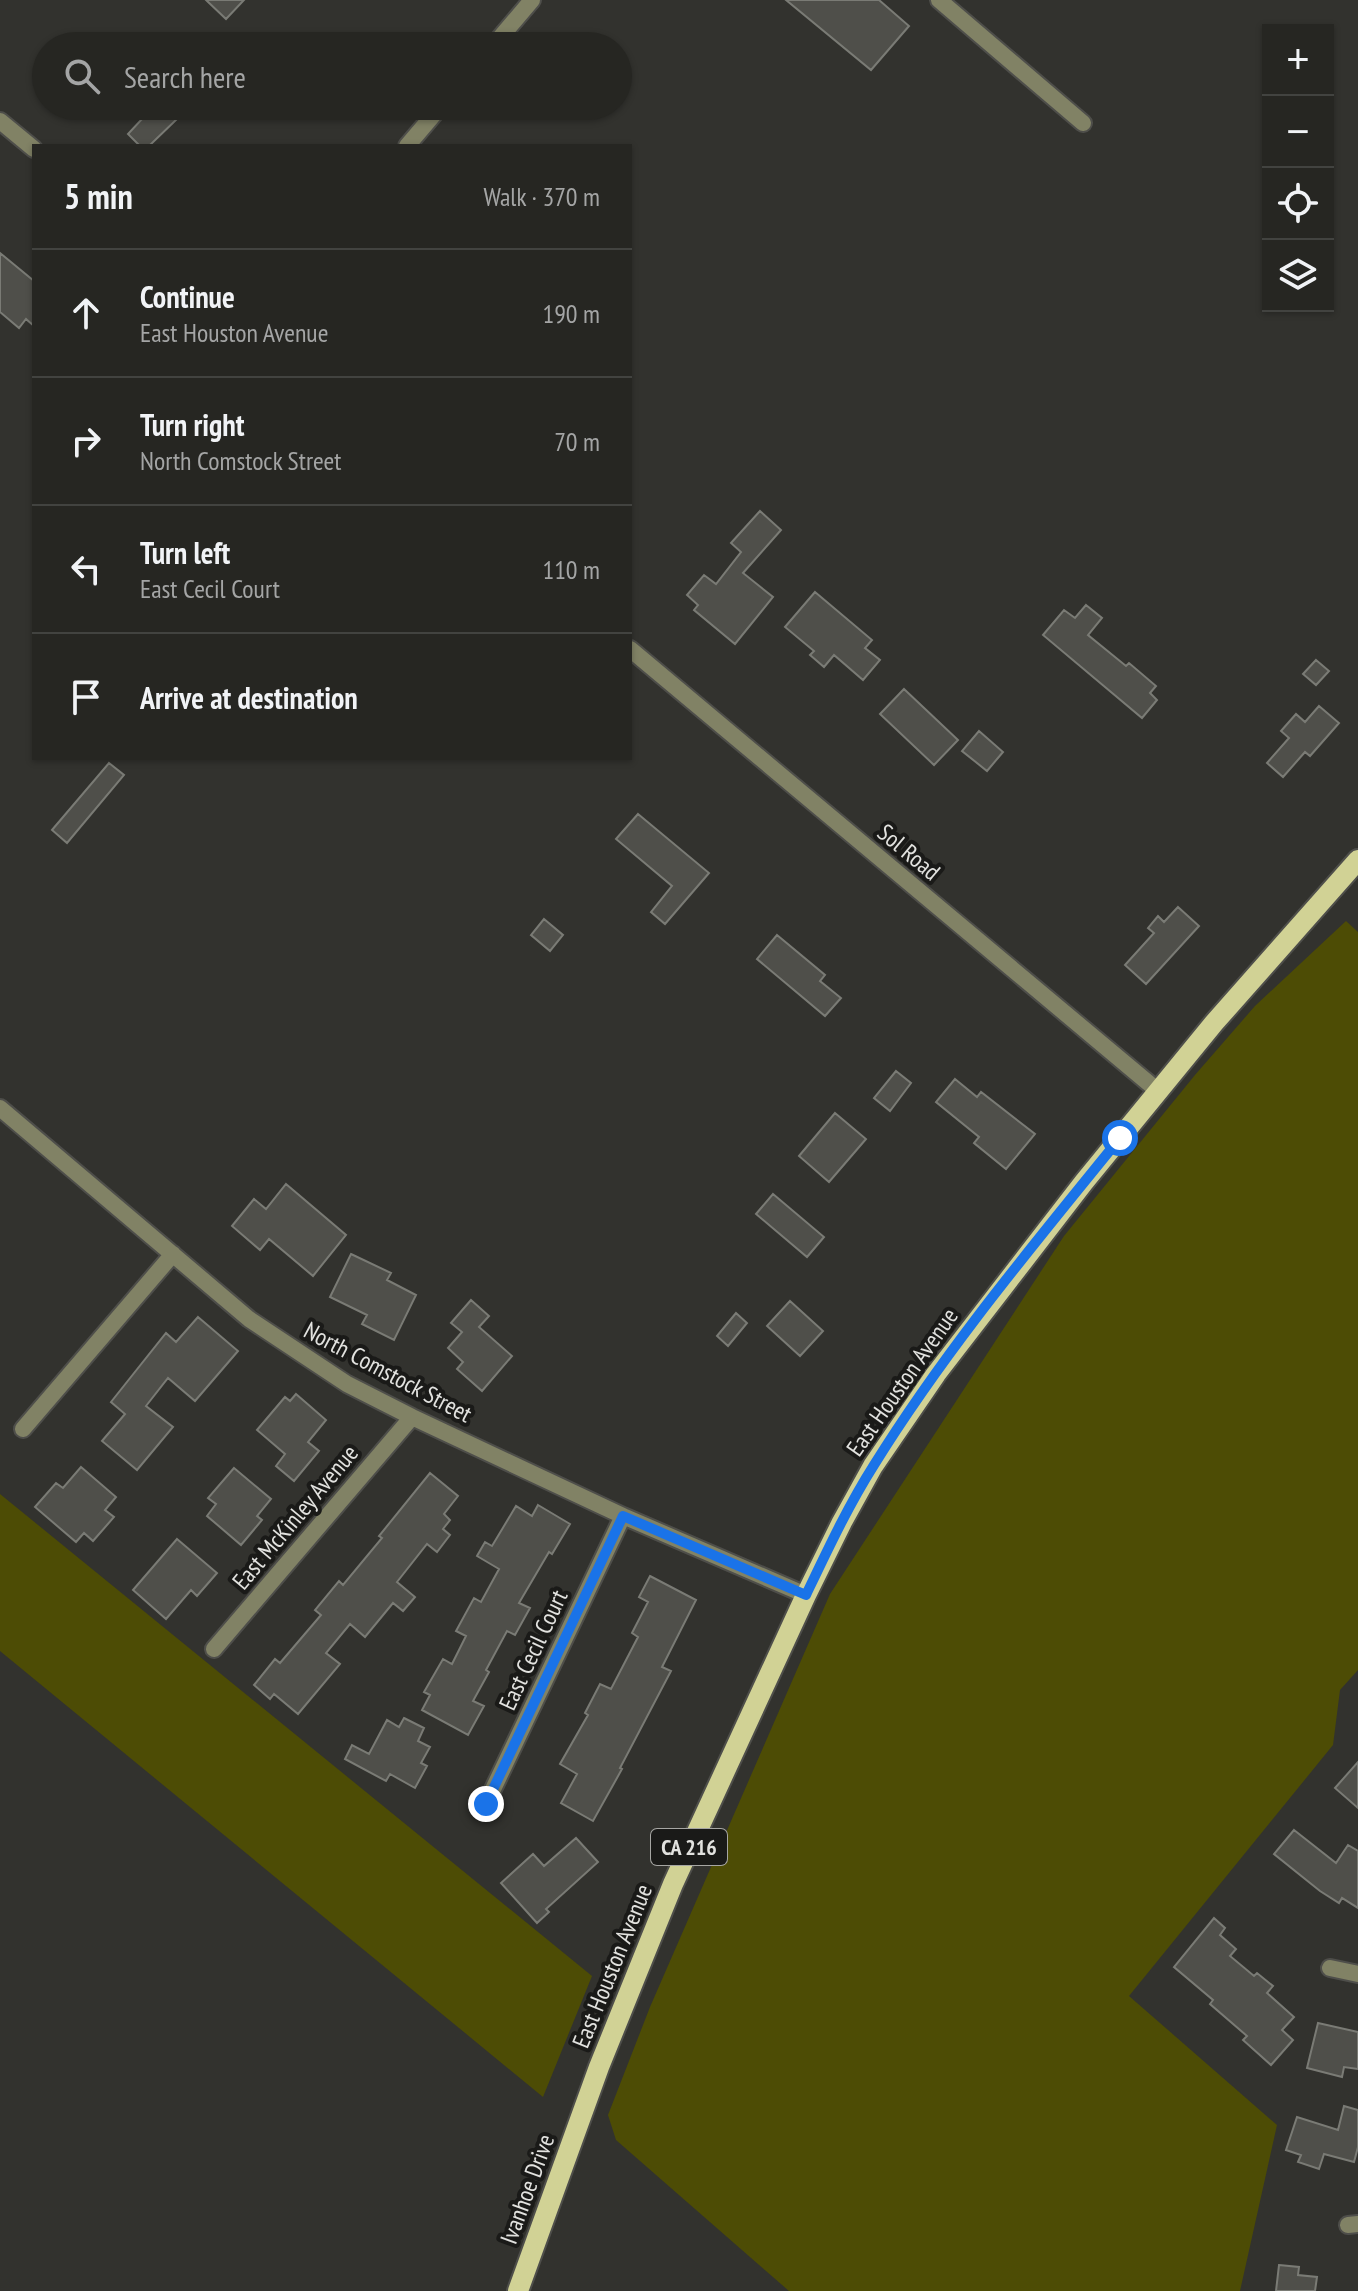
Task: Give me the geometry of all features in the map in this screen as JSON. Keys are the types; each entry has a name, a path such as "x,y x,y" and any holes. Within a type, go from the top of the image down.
{"main road":[{"name":"East Houston Avenue","path":"586,2105 673,1884 806,1595 862,1486 916,1401 1043,1233 1214,1023 1358,860"},
{"name":"Ivanhoe Drive","path":"518,2291 586,2105"}],"street":[{"path":"505,32 532,0"},
{"path":"939,0 1083,123"},
{"path":"409,144 429,120"},
{"path":"0,121 32,147"},
{"name":"Sol Road","path":"632,651 1158,1091"},
{"name":"North Comstock Street","path":"0,1108 249,1319 347,1384 623,1516 806,1595"},
{"path":"23,1429 173,1254"},
{"name":"East McKinley Avenue","path":"214,1649 412,1417"},
{"name":"East Cecil Court","path":"486,1804 623,1516"},
{"path":"1330,1968 1358,1974"}],"shaded area":[{"path":"1346,921 1358,932 1358,1670 1340,1690 1333,1745 1129,1996 1277,2125 1240,2291 789,2291 616,2140 608,2115 650,2007 830,1594 1064,1236 1255,1006"},
{"path":"0,1494 592,1976 543,2097 0,1651"}],"building":[{"path":"206,0 244,0 226,19"},
{"path":"786,0 879,0 909,26 871,70"},
{"path":"141,120 176,120 151,144 138,144 128,134"},
{"path":"0,253 32,279 32,324 26,319 19,328 0,312"},
{"path":"760,511 781,530 743,573 773,597 735,644 694,610 698,605 687,595 704,575 716,584 741,552 731,543"},
{"path":"815,592 872,640 865,648 880,660 863,680 834,655 824,667 810,655 814,651 785,627"},
{"path":"1086,605 1102,618 1088,635 1156,686 1150,693 1157,700 1142,718 1043,635 1064,610 1075,618"},
{"path":"1316,660 1329,671 1316,685 1303,674"},
{"path":"904,689 958,740 934,765 880,714"},
{"path":"1319,706 1339,723 1310,756 1305,752 1283,777 1267,763 1289,738 1281,731 1296,714 1305,722"},
{"path":"979,731 1003,752 987,771 962,751"},
{"path":"109,763 124,775 67,843 52,830"},
{"path":"638,814 709,873 665,924 651,912 672,886 616,839"},
{"path":"1178,907 1199,926 1146,984 1125,965 1154,933 1148,928 1158,916 1164,922"},
{"path":"544,919 563,935 550,951 531,935"},
{"path":"777,935 825,975 820,981 841,998 825,1016 757,959"},
{"path":"896,1071 911,1083 890,1111 874,1098"},
{"path":"955,1079 977,1097 981,1092 1035,1134 1006,1169 974,1143 979,1137 936,1102"},
{"path":"835,1113 866,1139 829,1182 799,1156"},
{"path":"286,1184 346,1235 313,1276 269,1239 260,1250 232,1226 254,1199 266,1209"},
{"path":"773,1194 824,1237 807,1257 756,1214"},
{"path":"351,1254 391,1273 387,1280 416,1295 394,1340 362,1324 367,1315 330,1297"},
{"path":"471,1300 489,1316 479,1327 512,1356 482,1391 457,1369 463,1362 448,1348 462,1332 451,1323"},
{"path":"790,1301 823,1331 800,1356 767,1326"},
{"path":"736,1313 747,1323 728,1346 717,1336"},
{"path":"198,1317 238,1351 195,1401 168,1378 146,1406 173,1427 137,1470 102,1441 125,1414 111,1402 166,1333 176,1342"},
{"path":"296,1394 326,1420 308,1442 319,1451 294,1481 276,1466 285,1454 257,1430 285,1397 290,1401"},
{"path":"81,1467 116,1497 105,1510 114,1517 93,1541 84,1533 76,1542 35,1507 56,1483 63,1488"},
{"path":"234,1468 271,1499 257,1516 262,1520 241,1545 207,1516 216,1504 208,1498"},
{"path":"430,1473 458,1496 444,1514 450,1520 443,1529 450,1535 437,1552 427,1544 397,1582 415,1597 403,1611 393,1603 365,1637 350,1624 326,1653 340,1664 298,1714 274,1694 270,1699 254,1685 275,1659 280,1663 321,1615 315,1610 339,1581 343,1585"},
{"path":"538,1505 570,1524 552,1554 549,1552 519,1603 530,1608 515,1635 507,1631 486,1670 489,1672 473,1701 484,1706 468,1735 422,1710 430,1695 424,1692 443,1659 452,1664 466,1636 456,1631 474,1598 481,1602 499,1569 477,1556 485,1542 492,1546 516,1506 532,1516"},
{"path":"177,1539 217,1573 197,1596 191,1590 166,1619 133,1590"},
{"path":"650,1576 696,1600 662,1667 671,1671 593,1821 561,1803 577,1774 560,1764 588,1715 585,1713 600,1684 611,1689 638,1637 632,1633 648,1602 639,1597"},
{"path":"404,1718 424,1728 418,1741 430,1747 421,1763 427,1766 415,1788 390,1774 386,1781 345,1759 352,1745 369,1754 387,1720 399,1727"},
{"path":"1358,1762 1358,1808 1335,1788"},
{"path":"1294,1830 1336,1863 1348,1845 1358,1851 1358,1908 1342,1898 1339,1903 1320,1891 1274,1854"},
{"path":"576,1838 598,1862 546,1909 549,1912 537,1923 501,1883 533,1854 544,1866"},
{"path":"1214,1918 1225,1928 1220,1935 1236,1949 1230,1956 1254,1976 1257,1973 1273,1986 1267,1993 1294,2017 1282,2030 1293,2040 1271,2065 1243,2040 1247,2036 1210,2004 1213,2000 1174,1967"},
{"path":"1318,2023 1358,2032 1358,2069 1344,2067 1342,2077 1307,2068"},
{"path":"1344,2106 1358,2110 1358,2147 1354,2162 1324,2154 1319,2169 1298,2162 1301,2155 1286,2150 1297,2117 1338,2130"},
{"path":"1279,2265 1299,2267 1298,2275 1317,2277 1315,2291 1276,2291"}],"route":[{"path":"486,1804 623,1516 806,1595 862,1486 916,1401 1043,1233 1120,1138"}]}
